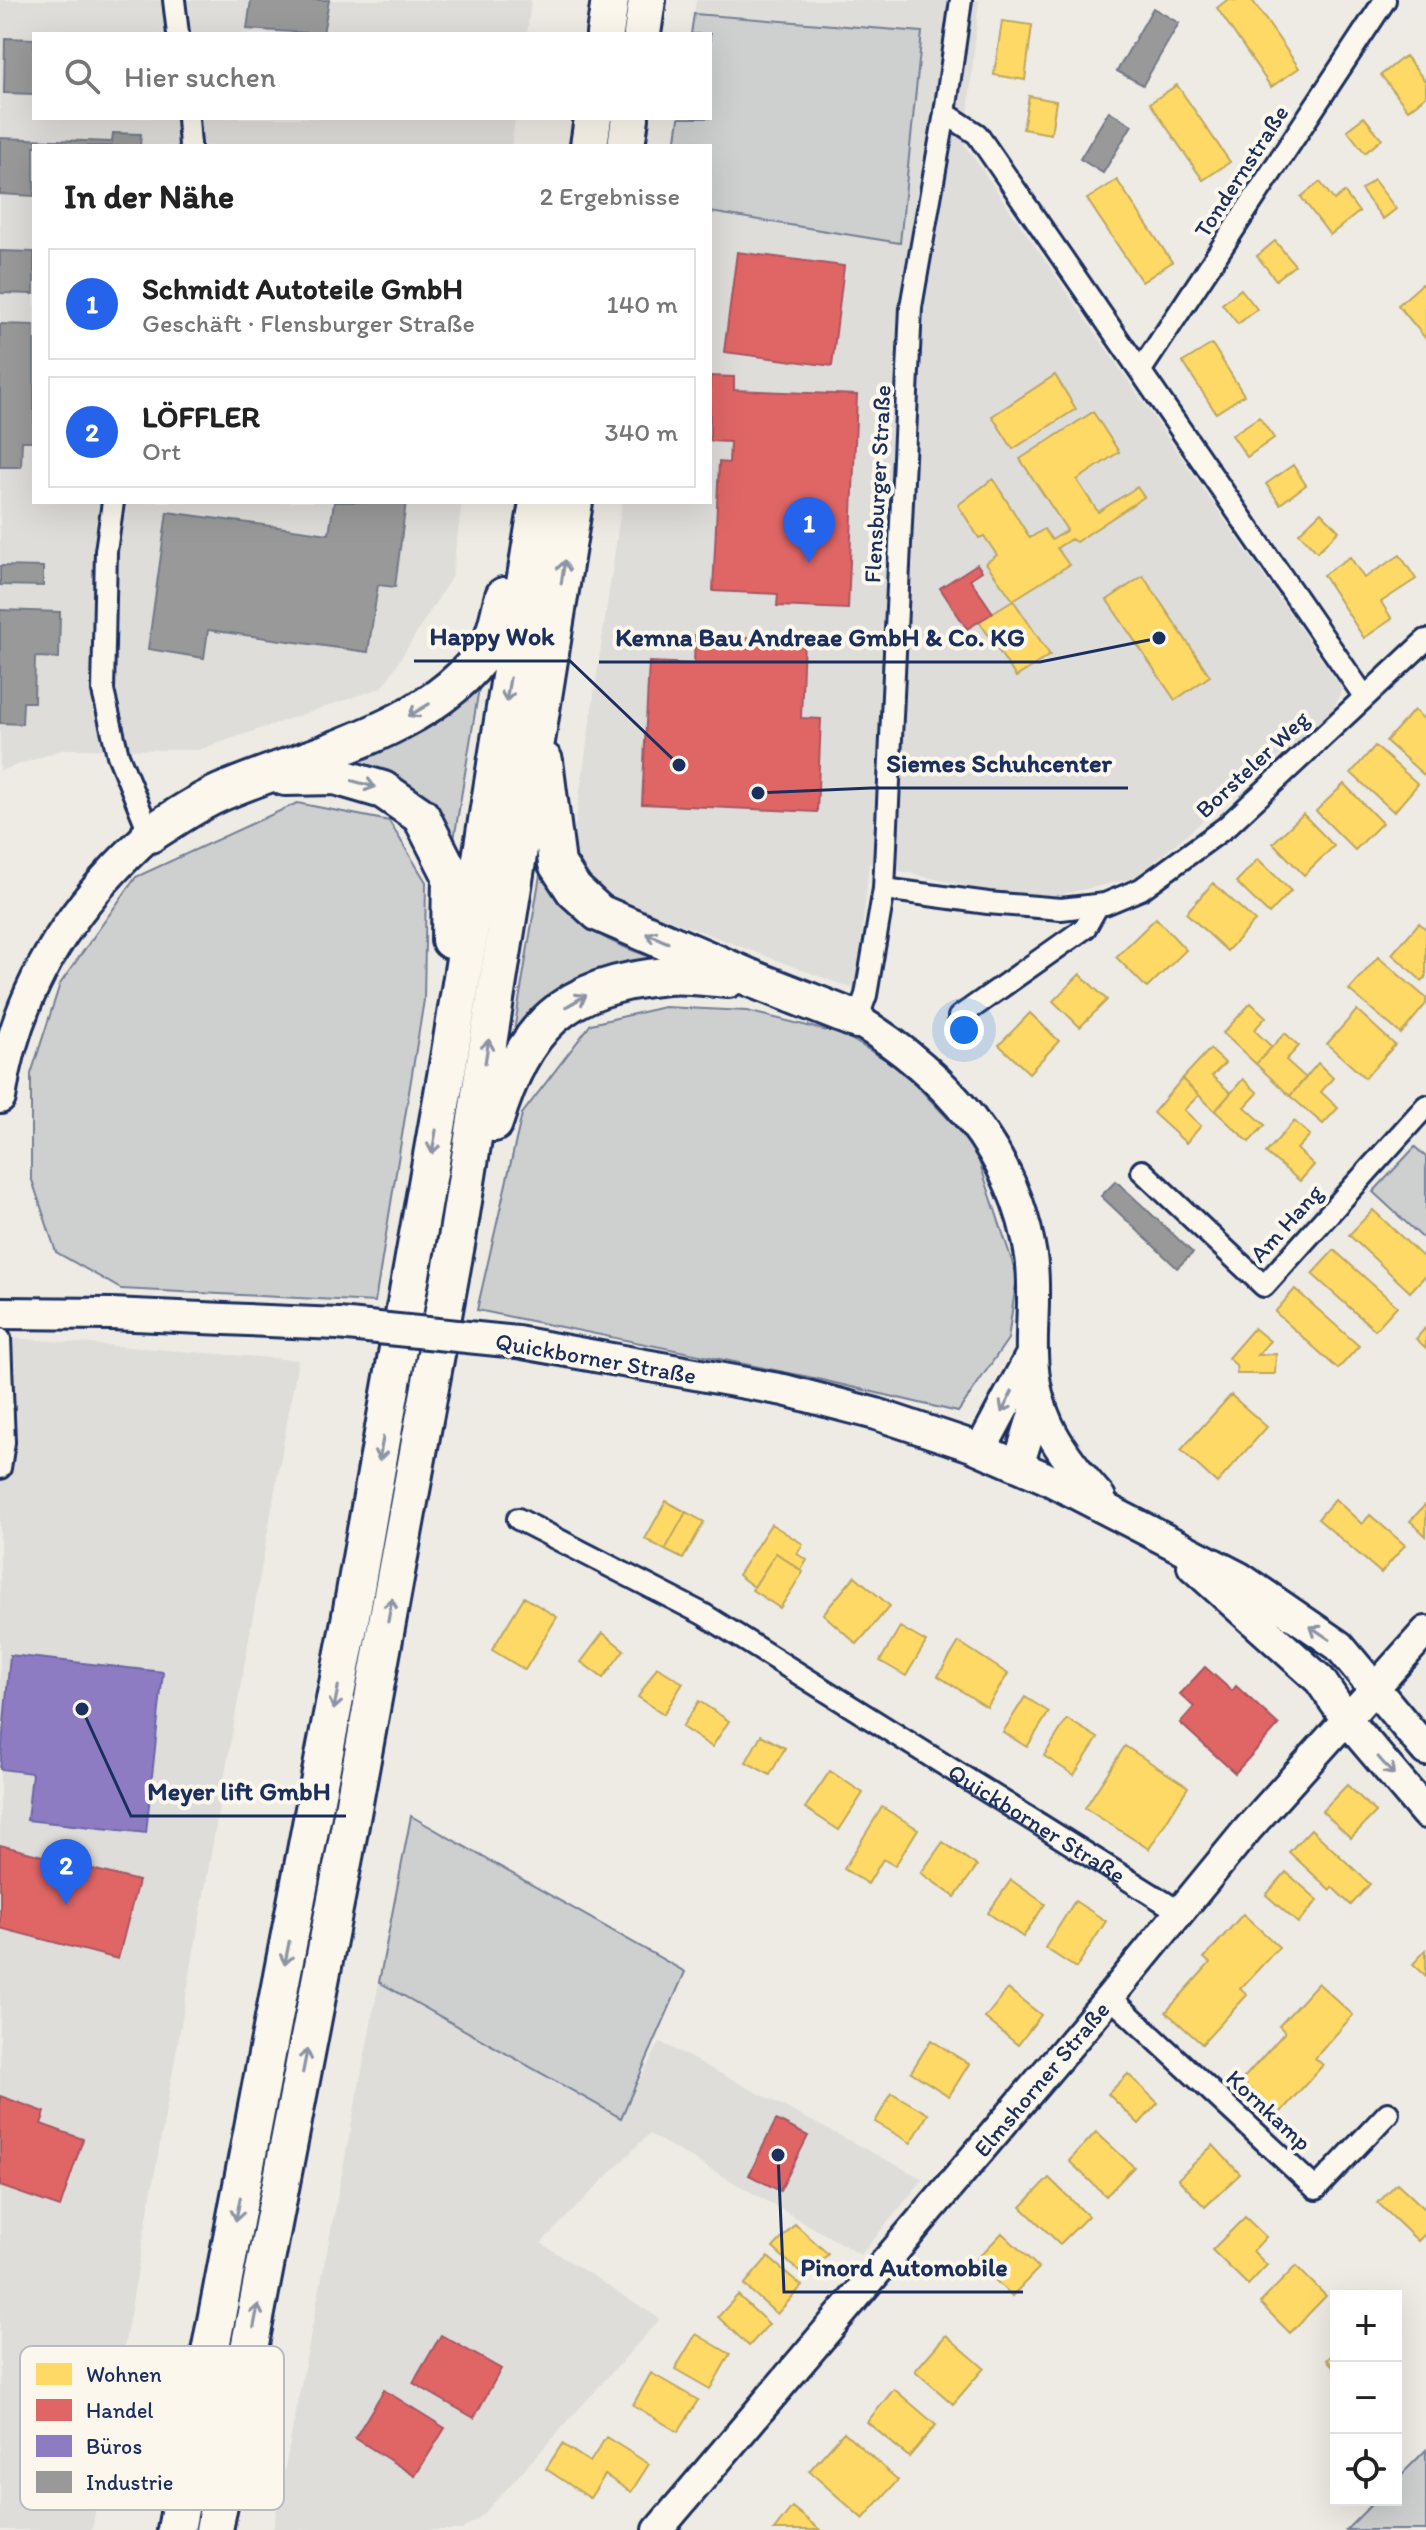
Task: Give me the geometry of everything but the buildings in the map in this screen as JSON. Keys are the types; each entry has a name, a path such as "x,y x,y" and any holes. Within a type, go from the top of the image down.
{"highway":[{"path":"605,32 610,0"},
{"path":"642,32 647,0"},
{"path":"589,144 593,120"},
{"path":"626,144 630,120"},
{"path":"150,834 191,807 228,789 398,722 446,693 471,670 489,645 531,504"},
{"path":"211,2346 347,1637 448,1065 538,504"},
{"path":"250,2346 348,1836 457,1239 574,504"},
{"path":"538,732 548,779 557,864 574,890 599,913 857,1020"},
{"path":"260,778 335,776 383,790 421,816 451,875 448,1065"},
{"path":"457,1239 508,1079 533,1036 552,1016 579,997 609,986 668,975 755,980"},
{"path":"176,2530 180,2510"},
{"path":"214,2530 218,2510"}],"main road":[{"path":"0,1098 4,1069 18,1018 38,973 66,925 111,871 150,834"},
{"path":"857,1020 915,1059 954,1095 990,1143 1019,1203 1031,1257 1035,1306 1032,1354 1038,1401 1062,1454 1112,1510"},
{"name":"Quickborner Straße","path":"0,1313 111,1314 338,1324 517,1342 784,1390 876,1414 983,1450 1112,1510 1240,1578 1339,1646 1426,1750"},
{"path":"983,1450 1032,1354"},
{"path":"1018,1466 1038,1401"},
{"name":"Quickborner Straße","path":"1162,1538 1320,1680 1347,1720 1426,1813"}],"street":[{"path":"174,0 178,32"},
{"name":"Flensburger Straße","path":"857,1020 866,995 884,889 911,307 961,0"},
{"name":"Tondernstraße","path":"1141,370 1385,0"},
{"path":"945,113 977,134 1364,696"},
{"path":"188,120 190,144"},
{"path":"113,504 106,551 103,691 118,755 150,834"},
{"name":"Borsteler Weg","path":"884,889 1061,909 1098,905 1141,889 1226,827 1426,640"},
{"path":"959,1017 1085,928 1098,905"},
{"name":"Am Hang","path":"1142,1171 1264,1286 1426,1106"},
{"path":"0,1339 4,1442 0,1468"},
{"name":"Quickborner Straße","path":"518,1519 703,1614 1180,1912"},
{"name":"Elmshorner Straße","path":"658,2530 1110,1997 1247,1830 1426,1631"},
{"name":"Kornkamp","path":"1110,1997 1316,2189 1388,2113"}],"shaded area":[{"path":"0,0 531,0 527,32 32,32 32,120 515,120 511,144 32,144 32,504 462,504 452,576 383,687 198,750 65,749 0,771"},
{"path":"696,0 979,0 965,145 1342,689 1332,712 1135,878 1033,901 869,864 856,990 604,895 570,860 622,504 712,504 712,144 675,144 679,120 712,120 712,32 691,32"},
{"path":"694,14 922,32 900,243 712,212 712,144 675,144 679,120 712,120 712,32 691,32"},
{"path":"481,676 452,852 336,758"},
{"path":"297,803 389,821 426,882 424,1000 375,1302 121,1289 56,1252 31,1177 31,1074 60,984 136,877"},
{"path":"540,875 572,915 592,931 628,949 664,961 513,1037"},
{"path":"664,1007 747,1011 844,1035 901,1069 974,1146 1017,1276 1008,1339 958,1412 809,1377 477,1310 522,1114 591,1024"},
{"path":"1415,1147 1426,1157 1426,1241 1373,1192"},
{"path":"0,1337 298,1360 124,2346 20,2346 20,2510 96,2510 92,2530 0,2530"},
{"path":"411,1816 685,1972 621,2118 379,1982"},
{"path":"379,1982 620,2117 660,2042 923,2179 861,2255 649,2134 541,2243 660,2319 484,2514 462,2530 273,2530 277,2510 284,2510 284,2473","holes":["776,2121 780,2190 749,2175"]},
{"path":"1426,2450 1426,2530 1346,2530 1370,2506 1402,2506 1402,2474"}],"place":[{"name":"Schmidt Autoteile GmbH","path":"809,563"},
{"name":"Kemna Bau Andreae GmbH & Co. KG","path":"1159,638"},
{"name":"Happy Wok","path":"679,765"},
{"name":"Siemes Schuhcenter","path":"758,793"},
{"name":"Meyer lift GmbH","path":"82,1709"},
{"name":"LÖFFLER","path":"66,1905"},
{"name":"Pinord Automobile","path":"778,2155"}]}
